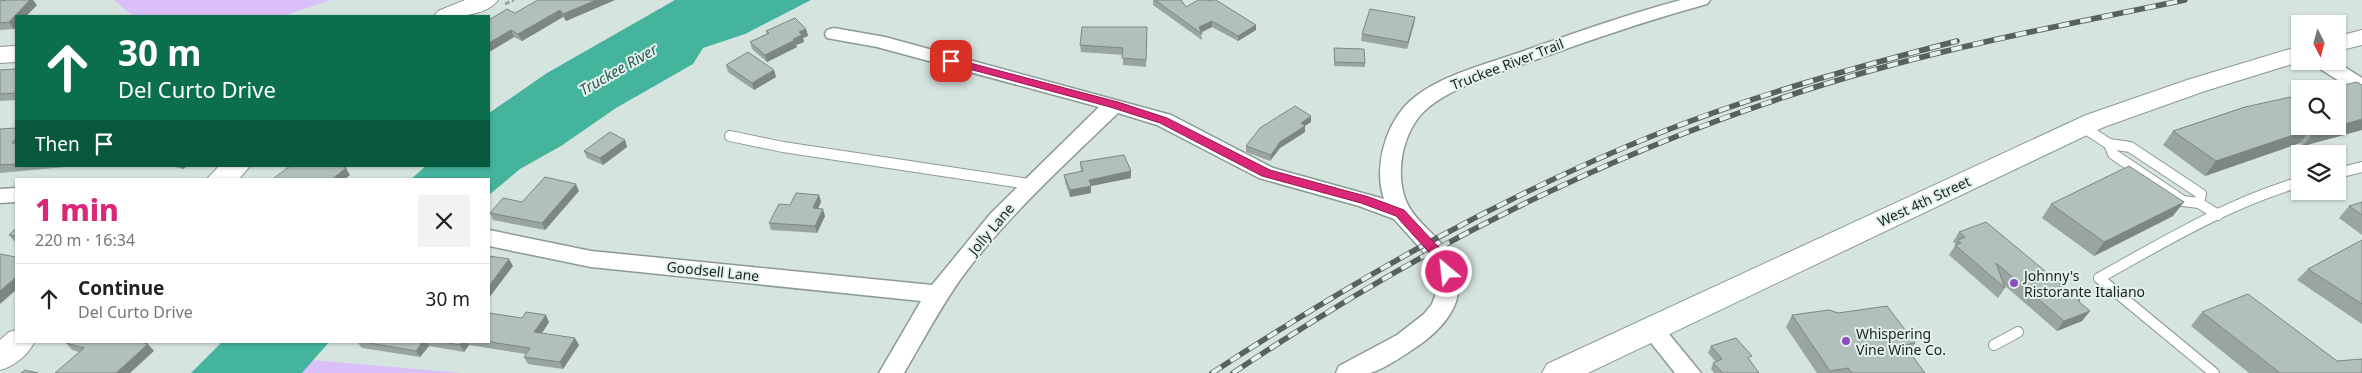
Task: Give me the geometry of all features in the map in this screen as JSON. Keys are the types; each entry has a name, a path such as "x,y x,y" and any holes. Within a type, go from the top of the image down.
{"main road":[{"path":"448,15 486,0"},
{"path":"2346,42 2362,37"},
{"path":"2346,47 2362,44"},
{"path":"0,55 15,54"},
{"name":"West 4th Street","path":"1558,373 2083,127 2177,91 2291,56"},
{"path":"221,178 236,167"},
{"path":"0,358 18,343"}],"street":[{"name":"Truckee River Trail","path":"1348,373 1422,330 1436,318 1446,296 1447,272 1443,261 1400,213 1391,186 1391,164 1394,150 1410,112 1445,87 1559,44 1701,0"},
{"path":"834,34 878,42 1114,105 1172,124 1243,163 1266,173 1365,200 1400,213"},
{"path":"2335,70 2362,87"},
{"name":"Jolly Lane","path":"891,373 939,294 980,241 1029,184 1114,105"},
{"path":"0,196 15,195"},
{"name":"Goodsell Lane","path":"490,238 591,259 939,294"},
{"path":"1652,329 1683,371"}],"lane":[{"path":"2083,127 2109,144 2130,147 2179,179 2201,194 2199,203"},
{"path":"730,136 783,147 1029,184"},
{"path":"2109,144 2113,154 2183,201 2199,203 2218,215"},
{"path":"2346,171 2362,167"},
{"path":"2162,187 2179,179"},
{"path":"2214,373 2099,278 2218,215 2281,186 2291,184"},
{"path":"1994,345 2018,332"}],"shaded area":[{"path":"114,0 331,0 286,15 132,15"},
{"path":"313,360 461,373 302,373"}],"water":[{"name":"Truckee River","path":"675,0 811,0 745,34 703,48 693,64 616,108 561,146 520,169 490,194 490,178 412,178 425,167 490,167 490,112 547,73"},
{"path":"221,343 328,343 302,373 191,373"}],"building":[{"path":"30,0 9,22 0,23 0,1"},
{"path":"538,0 596,0 563,14 560,10 518,34 511,30 490,42 490,19 507,9 515,13"},
{"path":"1155,0 1181,0 1186,7 1198,0 1216,0 1256,25 1238,36 1212,21 1199,27 1202,34"},
{"path":"1370,9 1415,17 1408,42 1362,34"},
{"path":"795,18 806,29 799,32 802,35 793,39 795,40 765,55 750,42 769,33 766,31"},
{"path":"1082,27 1147,27 1146,60 1122,58 1123,48 1080,45"},
{"path":"1334,48 1364,49 1365,63 1335,62"},
{"path":"748,52 774,70 752,83 726,65"},
{"path":"15,69 15,93 0,94 0,70"},
{"path":"2357,82 2362,85 2362,119 2346,124 2346,84"},
{"path":"2291,97 2291,135 2293,135 2216,161 2173,131 2245,107"},
{"path":"1295,106 1311,116 1301,123 1305,126 1280,142 1271,155 1246,146 1260,128"},
{"path":"15,128 15,139 12,143 15,143 15,164 0,165 0,129"},
{"path":"610,132 625,140 600,158 584,151"},
{"path":"1124,155 1131,171 1089,180 1091,186 1070,190 1064,175 1083,171 1080,162"},
{"path":"2129,166 2184,202 2104,242 2051,204"},
{"path":"289,167 346,168 333,178 274,178"},
{"path":"545,177 576,184 542,223 490,213 503,198 522,202"},
{"path":"796,193 819,195 813,208 823,209 815,226 769,223 779,204 790,205"},
{"path":"2362,202 2362,215 2349,206"},
{"path":"1986,222 2080,300 2078,301 2090,311 2064,321 1996,263 2005,288 1955,245 1961,243 1958,240 1965,237 1959,232"},
{"path":"15,229 15,236 9,235"},
{"path":"2362,240 2362,304 2308,269"},
{"path":"0,254 15,257 15,278 0,291"},
{"path":"490,256 509,259 490,285"},
{"path":"2248,294 2337,361 2362,359 2362,373 2280,373 2202,312"},
{"name":"Whispering Vine Wine Co.","path":"1887,306 1915,343 1904,345 1925,373 1852,373 1848,368 1830,371 1792,315 1829,310 1838,313"},
{"path":"526,312 546,315 534,332 575,338 560,362 524,357 530,348 490,342 490,313 522,318"},
{"path":"1736,338 1752,356 1748,358 1759,373 1723,373 1713,363 1722,359 1711,346"},
{"path":"66,343 148,344 116,373 55,373 84,348"},
{"path":"369,343 422,343 416,351"},
{"path":"25,370 38,373 21,373"}],"railway":[{"path":"1233,373 1373,285 1444,245 1517,207 1591,172 1666,140 1743,111 1867,72 1957,48 2185,0"},
{"path":"1212,373 1375,272 1544,183 1662,132 1735,105 1845,71 1957,41"}],"place":[{"name":"Johnny's Ristorante Italiano","path":"2014,283"},
{"name":"Whispering Vine Wine Co.","path":"1846,341"}],"route":[{"path":"951,61 1164,120 1195,135 1243,163 1266,173 1365,200 1400,213 1440,256 1447,272"}]}
